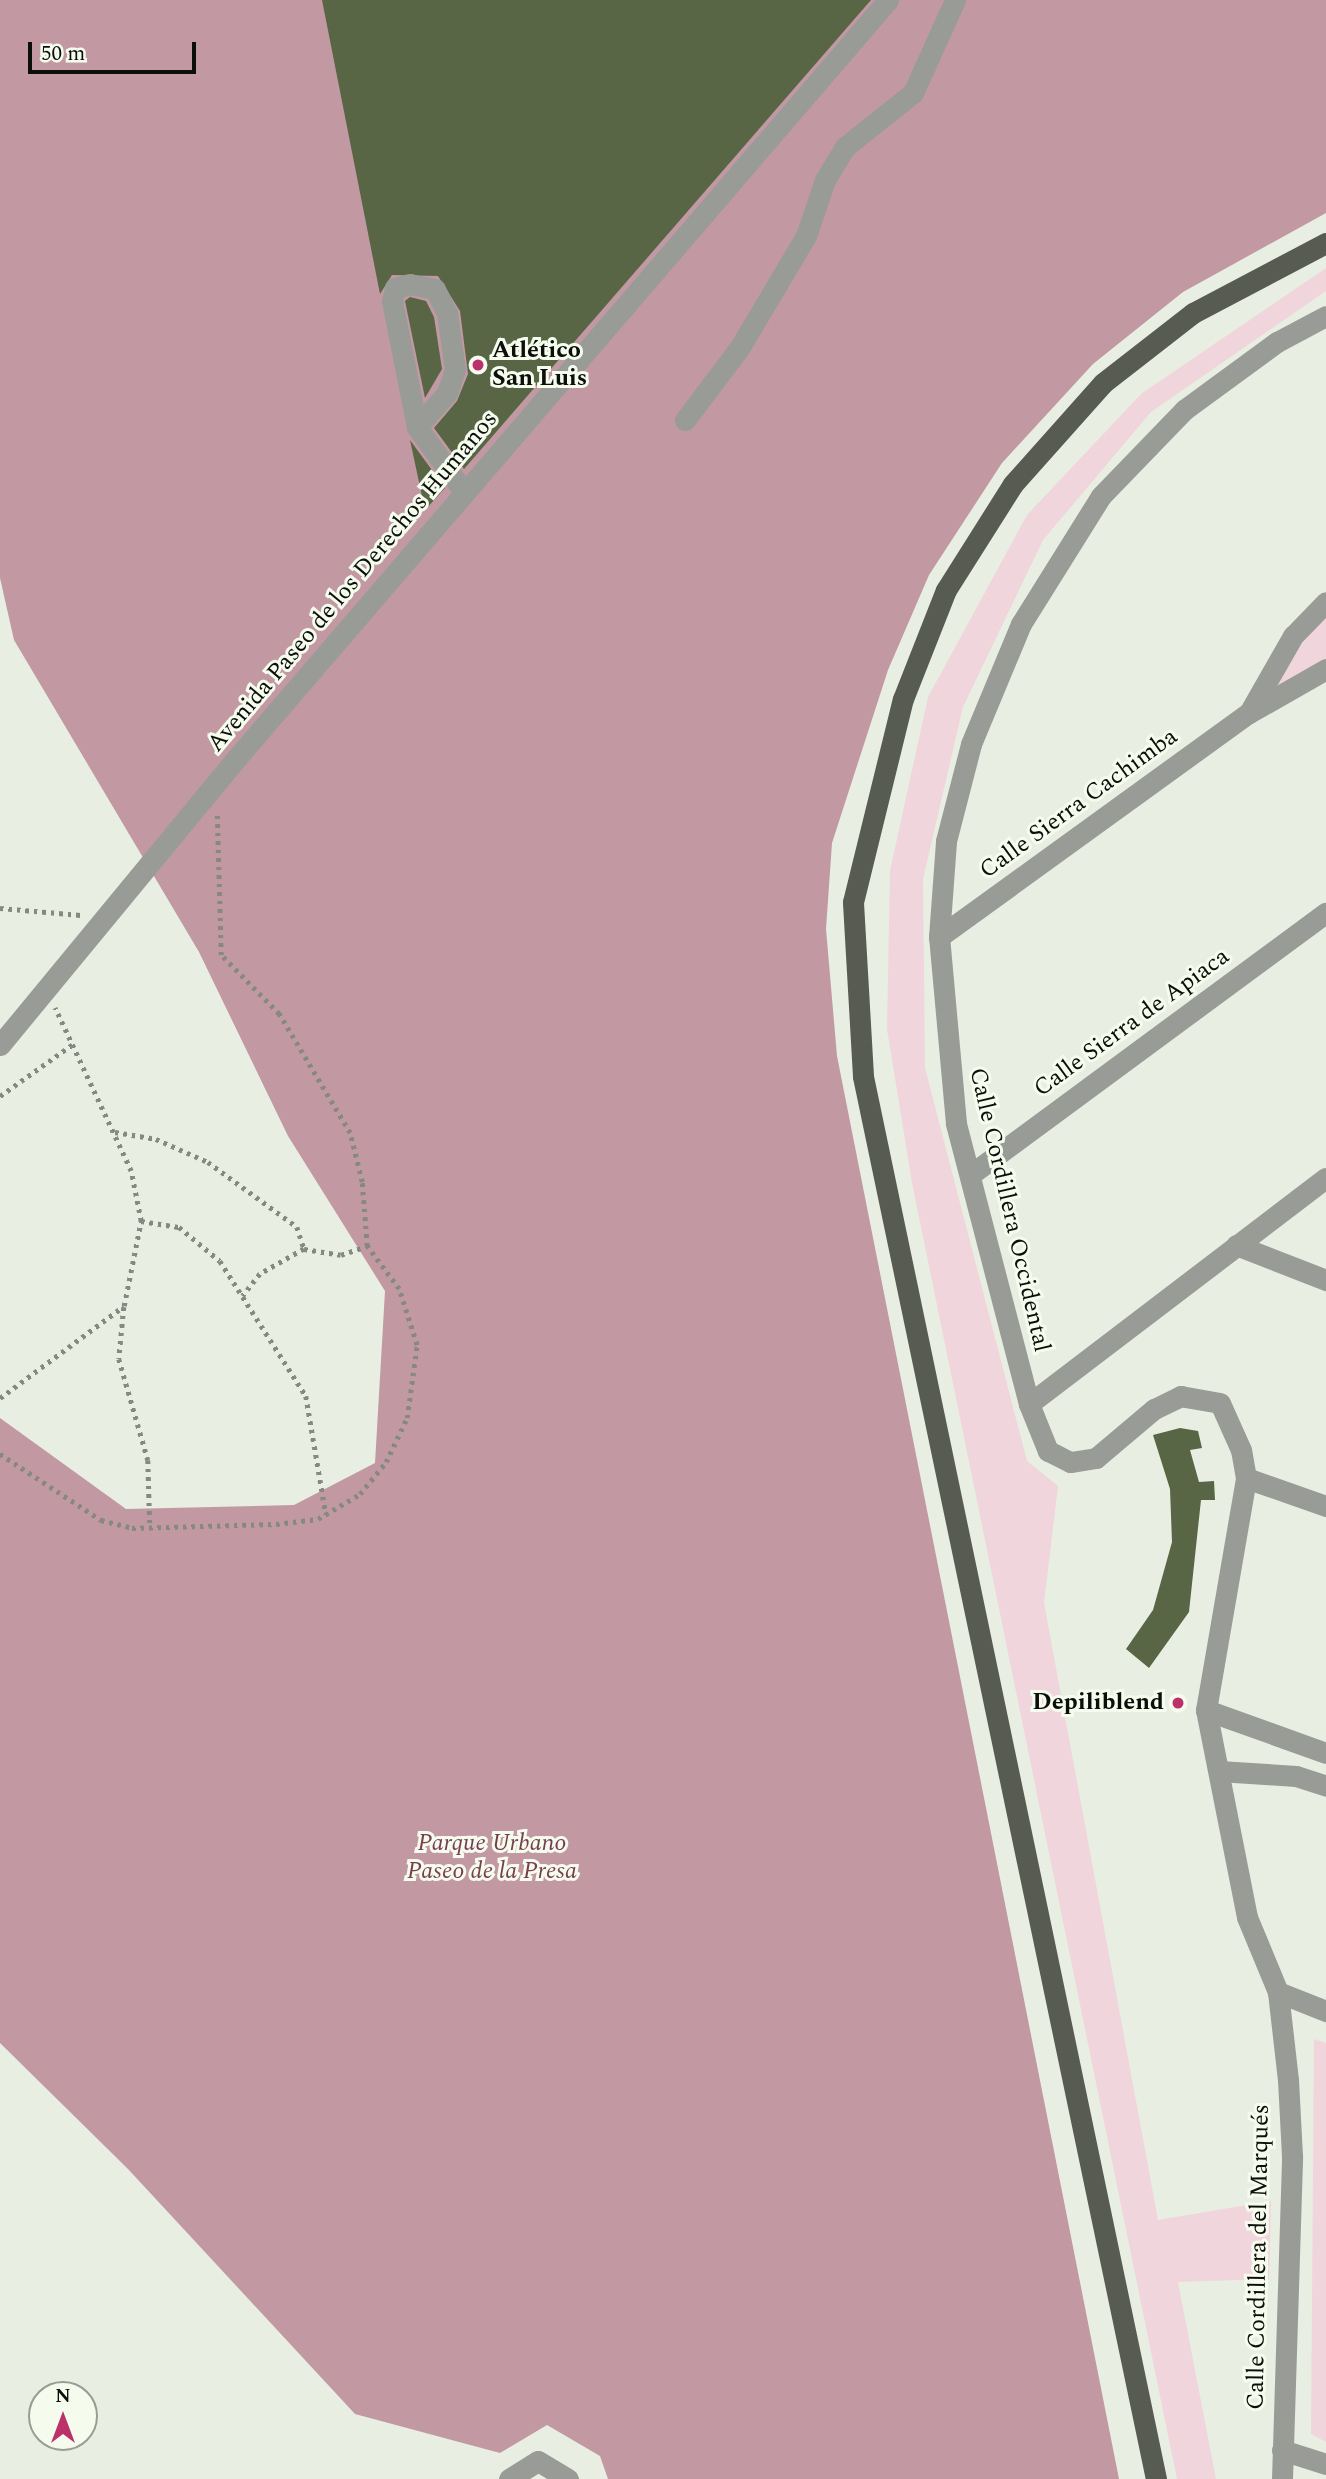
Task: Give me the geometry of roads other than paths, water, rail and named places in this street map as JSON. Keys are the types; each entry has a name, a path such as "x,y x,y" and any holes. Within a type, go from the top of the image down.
{"main road":[{"path":"1156,2479 863,1076 853,902 903,699 946,590 1013,484 1103,383 1193,313 1326,243"}],"street":[{"name":"Avenida Paseo de los Derechos Humanos","path":"0,1045 47,992 215,785 888,0"},
{"path":"685,420 740,346 806,236 825,180 845,147 913,93 955,0"},
{"path":"417,428 447,393 455,370 447,313 435,289 410,284 395,288 392,301 417,428 464,492"},
{"name":"Calle Cordillera Occidental","path":"1206,1710 1246,1478 1232,1422 1220,1403 1201,1396 1181,1396 1154,1409 1112,1449 1070,1462 1048,1451 1029,1404 970,1175 944,1034 939,937 949,829 993,681 1021,624 1101,496 1184,410 1277,342 1326,316"},
{"name":"Calle Sierra Cachimba","path":"1249,713 1293,636 1326,602"},
{"name":"Calle Sierra Cachimba","path":"939,937 1249,713 1326,669"},
{"name":"Calle Sierra de Apiaca","path":"970,1175 1326,913"},
{"path":"1029,1404 1326,1178"},
{"path":"1236,1245 1326,1280"},
{"path":"1246,1478 1326,1506"},
{"path":"1206,1710 1326,1753"},
{"name":"Calle Cordillera del Marqués","path":"1206,1710 1247,1917 1279,1992 1292,2155 1282,2479"},
{"path":"1275,1773 1286,1750 1277,1735"},
{"path":"1219,1771 1275,1773 1326,1786"},
{"path":"1279,1992 1326,2011"},
{"path":"1282,2450 1326,2464"},
{"path":"509,2479 538,2461 568,2479"}],"place":[{"name":"Atlético San Luis","path":"478,365"},
{"name":"Depiliblend","path":"1178,1703"}],"park label":[{"name":"Parque Urbano Paseo de la Presa","path":"492,1858"}]}
